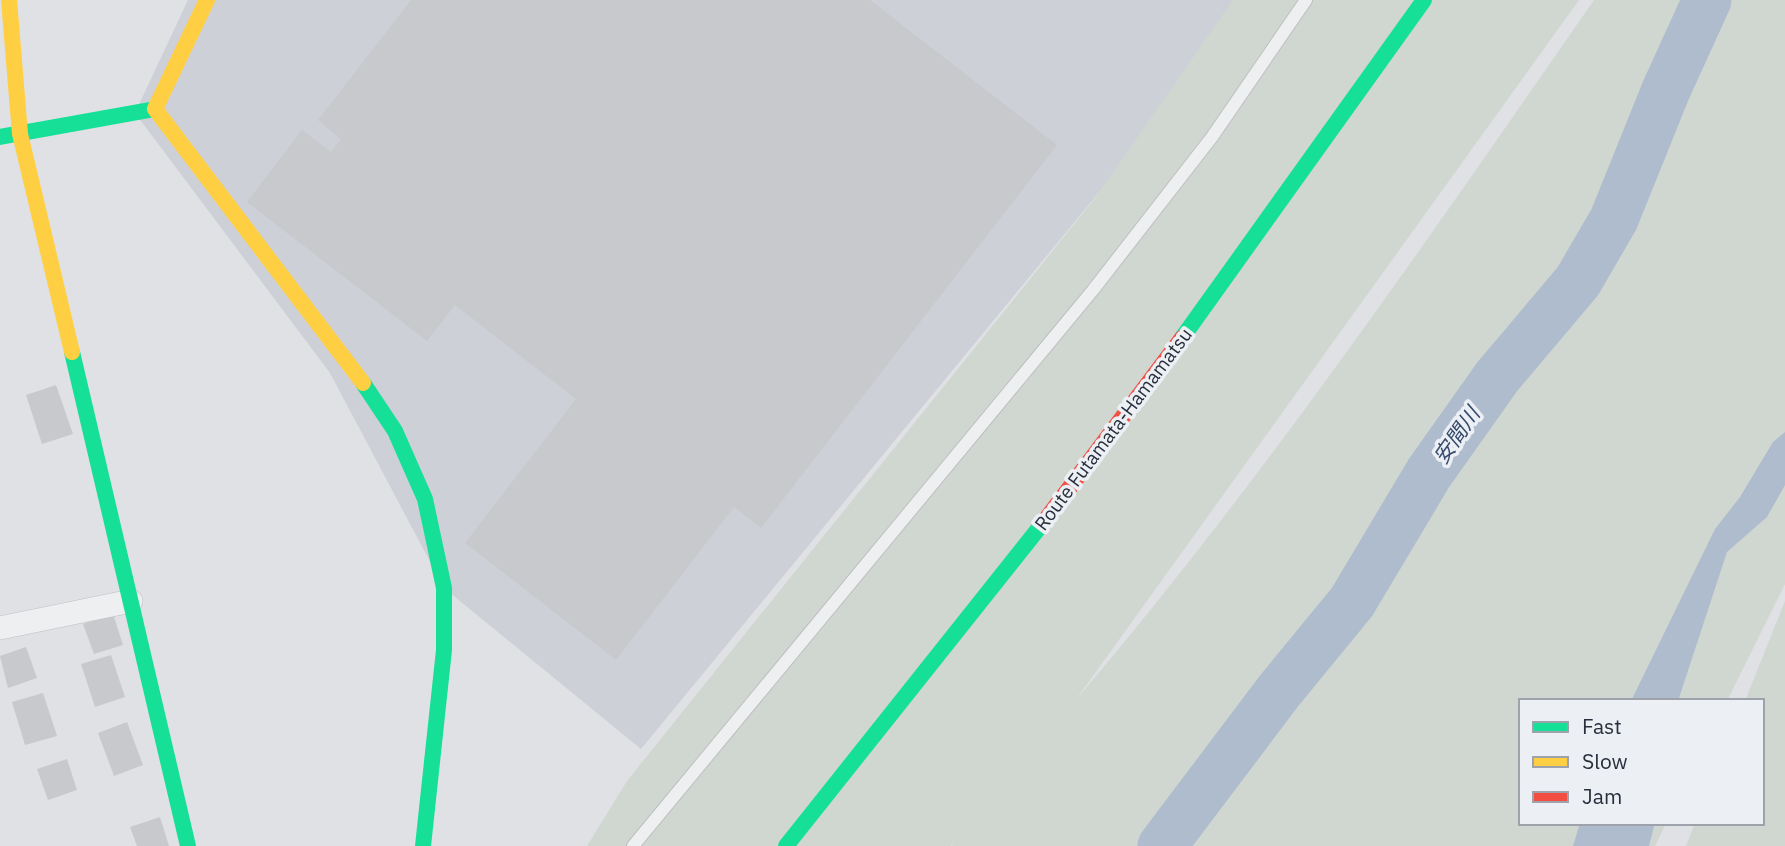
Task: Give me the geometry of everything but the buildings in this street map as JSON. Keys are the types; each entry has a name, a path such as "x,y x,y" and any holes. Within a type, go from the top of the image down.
{"street":[{"path":"9,0 20,134 188,846"},
{"path":"155,109 207,0"},
{"name":"Route Futamata-Hamamatsu","path":"786,846 929,670 1239,263 1424,0"},
{"path":"0,137 155,109"},
{"path":"155,109 346,359 395,430 425,499 444,588 444,650 423,846"},
{"path":"0,628 131,601"}],"lane":[{"path":"633,846 1093,290 1212,137 1306,0"}],"shaded area":[{"path":"188,0 1247,0 1207,61 641,749 444,588 330,373 135,113"},
{"path":"1233,0 1579,0 1075,701 1145,617 1279,445 1407,268 1594,0 1785,0 1785,584 1728,699 1519,699 1519,825 1665,825 1655,846 952,846 954,842 951,846 587,846 627,781 1095,198"},
{"path":"1785,601 1785,846 1686,846 1694,825 1764,825 1764,699 1746,699"}],"water":[{"path":"1785,432 1785,485 1767,517 1727,552 1679,699 1632,699 1715,529 1740,497 1773,442"},
{"path":"1579,825 1654,825 1649,846 1573,846"}],"waterway":[{"name":"安間川","path":"1162,846 1279,691 1352,602 1429,473 1497,377 1578,281 1614,219 1666,90 1707,0"}],"traffic: fast":[{"path":"1182,338 1424,0"},
{"path":"0,137 155,109"},
{"path":"72,352 188,846"},
{"path":"363,383 395,431 425,499 444,588 444,650 423,846"},
{"path":"786,846 1043,523"}],"traffic: slow":[{"path":"9,0 20,134 72,352"},
{"path":"155,109 207,0"},
{"path":"155,109 363,383"}],"traffic: jam":[{"path":"1043,523 1182,338"}]}
